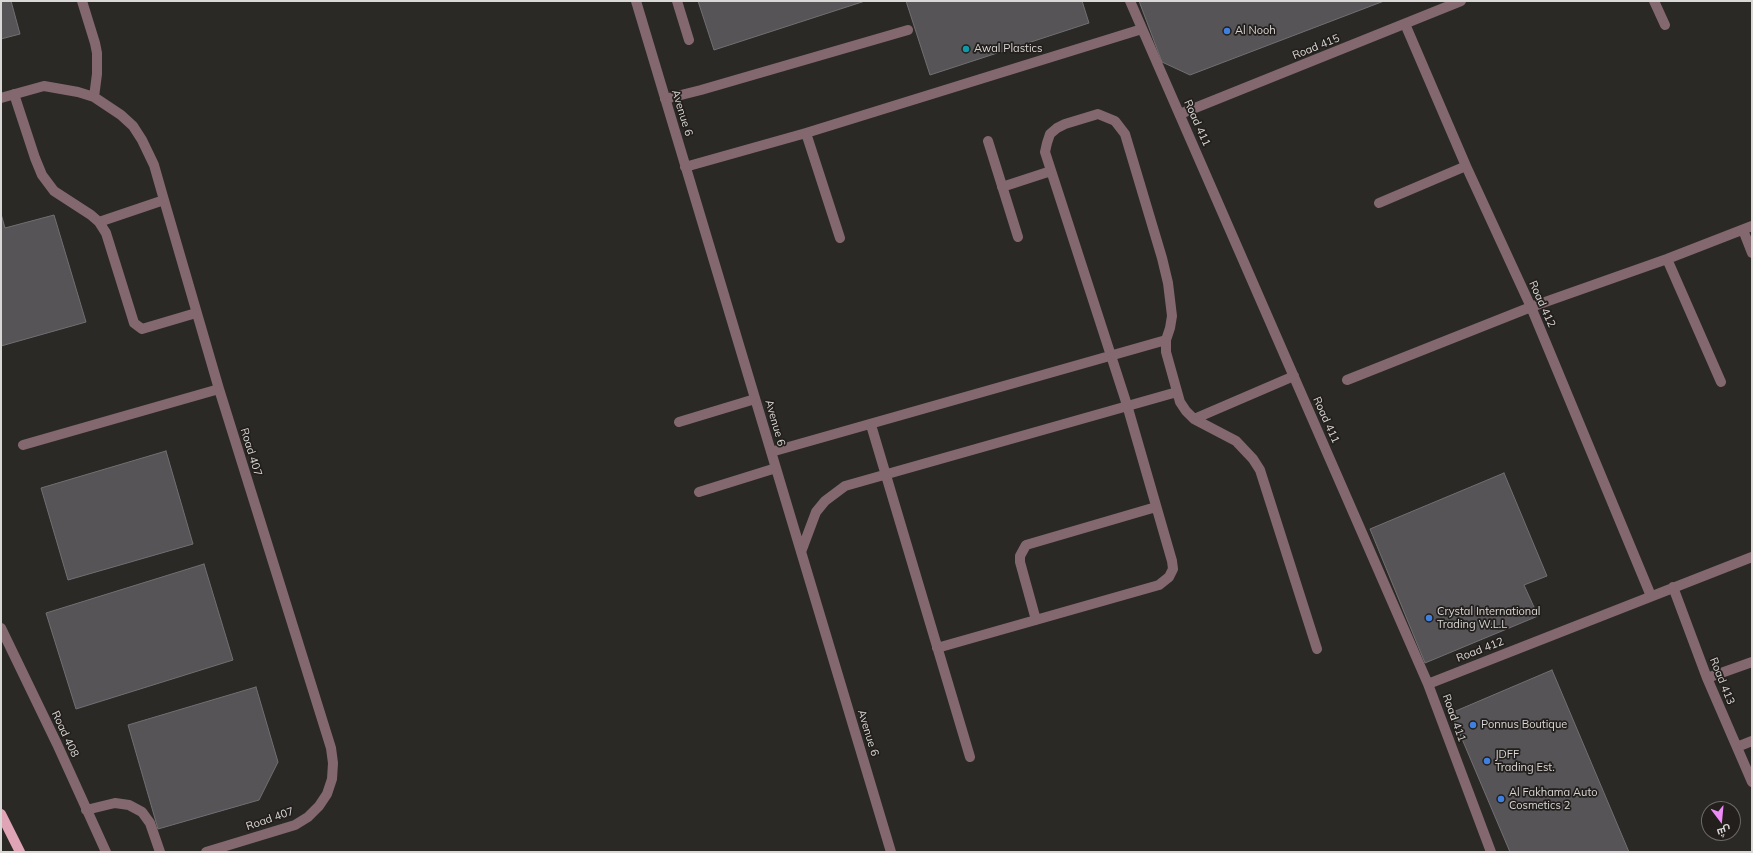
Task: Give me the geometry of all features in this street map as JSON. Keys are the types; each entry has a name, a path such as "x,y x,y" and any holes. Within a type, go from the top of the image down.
{"main road":[{"path":"1,814 20,852"}],"street":[{"path":"82,1 96,48 97,74 94,97"},
{"name":"Avenue 6","path":"636,1 892,852"},
{"path":"677,1 688,40"},
{"name":"Road 411","path":"1130,1 1428,684 1490,852"},
{"name":"Road 415","path":"1180,114 1461,1"},
{"path":"1654,1 1665,25"},
{"name":"Road 412","path":"1405,24 1466,166 1531,307 1651,596"},
{"path":"685,167 806,133 1142,29"},
{"path":"665,99 908,30"},
{"name":"Road 407","path":"1,98 44,86 64,89 94,97 121,115 133,126 142,140 154,165 218,389 331,748 333,763 332,779 319,806 308,817 295,825 206,852"},
{"path":"14,94 34,158 42,175 54,191 91,215 99,222 110,244 134,323 142,329 196,314"},
{"path":"937,648 1159,585 1165,582 1173,569 1127,405 1051,172 1046,152 1046,143 1050,134 1057,128 1065,124 1098,114 1111,119 1121,127 1130,149 1162,258 1168,283 1172,316 1166,340 1166,352 1177,392 1186,411 1194,419 1236,441 1253,459 1260,470 1317,649"},
{"path":"806,133 840,238"},
{"path":"988,141 1018,237"},
{"path":"1379,203 1466,166"},
{"path":"1002,187 1051,172"},
{"path":"99,222 164,200"},
{"path":"1347,380 1531,307 1667,260 1747,228 1752,253"},
{"path":"1667,260 1722,382"},
{"path":"771,452 1166,340"},
{"path":"1194,419 1294,376"},
{"path":"23,445 218,389"},
{"path":"801,552 816,512 825,501 845,486 1177,392"},
{"path":"679,422 755,399"},
{"path":"871,424 970,757"},
{"path":"699,492 776,468"},
{"path":"1036,620 1020,562 1020,556 1026,545 1156,507"},
{"name":"Road 412","path":"1428,684 1752,557"},
{"name":"Road 413","path":"1673,587 1707,678 1752,782"},
{"name":"Road 408","path":"1,628 57,744 106,852"},
{"path":"1707,678 1752,662"},
{"path":"1737,747 1752,741"},
{"path":"86,810 115,803 129,805 142,812 150,823 160,852"}],"building":[{"path":"1,1 11,1 20,34 1,39"},
{"path":"698,1 865,1 714,50"},
{"name":"Awal Plastics","path":"906,1 1082,1 1089,23 930,75"},
{"name":"Al Nooh","path":"1139,1 1384,1 1190,75 1162,62"},
{"path":"1,214 5,228 54,215 86,322 1,346"},
{"path":"166,451 193,544 68,580 41,488"},
{"path":"1504,473 1547,576 1524,585 1538,616 1425,663 1370,529"},
{"path":"204,564 233,660 76,709 46,613"},
{"path":"1552,670 1629,852 1510,852 1451,713"},
{"path":"256,687 278,762 259,800 158,829 128,725"}],"place":[{"name":"Al Nooh","path":"1227,31"},
{"name":"Awal Plastics","path":"966,49"},
{"name":"Crystal International Trading W.L.L","path":"1429,618"},
{"name":"Ponnus Boutique","path":"1473,725"},
{"name":"JDFF Trading Est.","path":"1487,761"},
{"name":"Al Fakhama Auto Cosmetics 2","path":"1501,799"}]}
